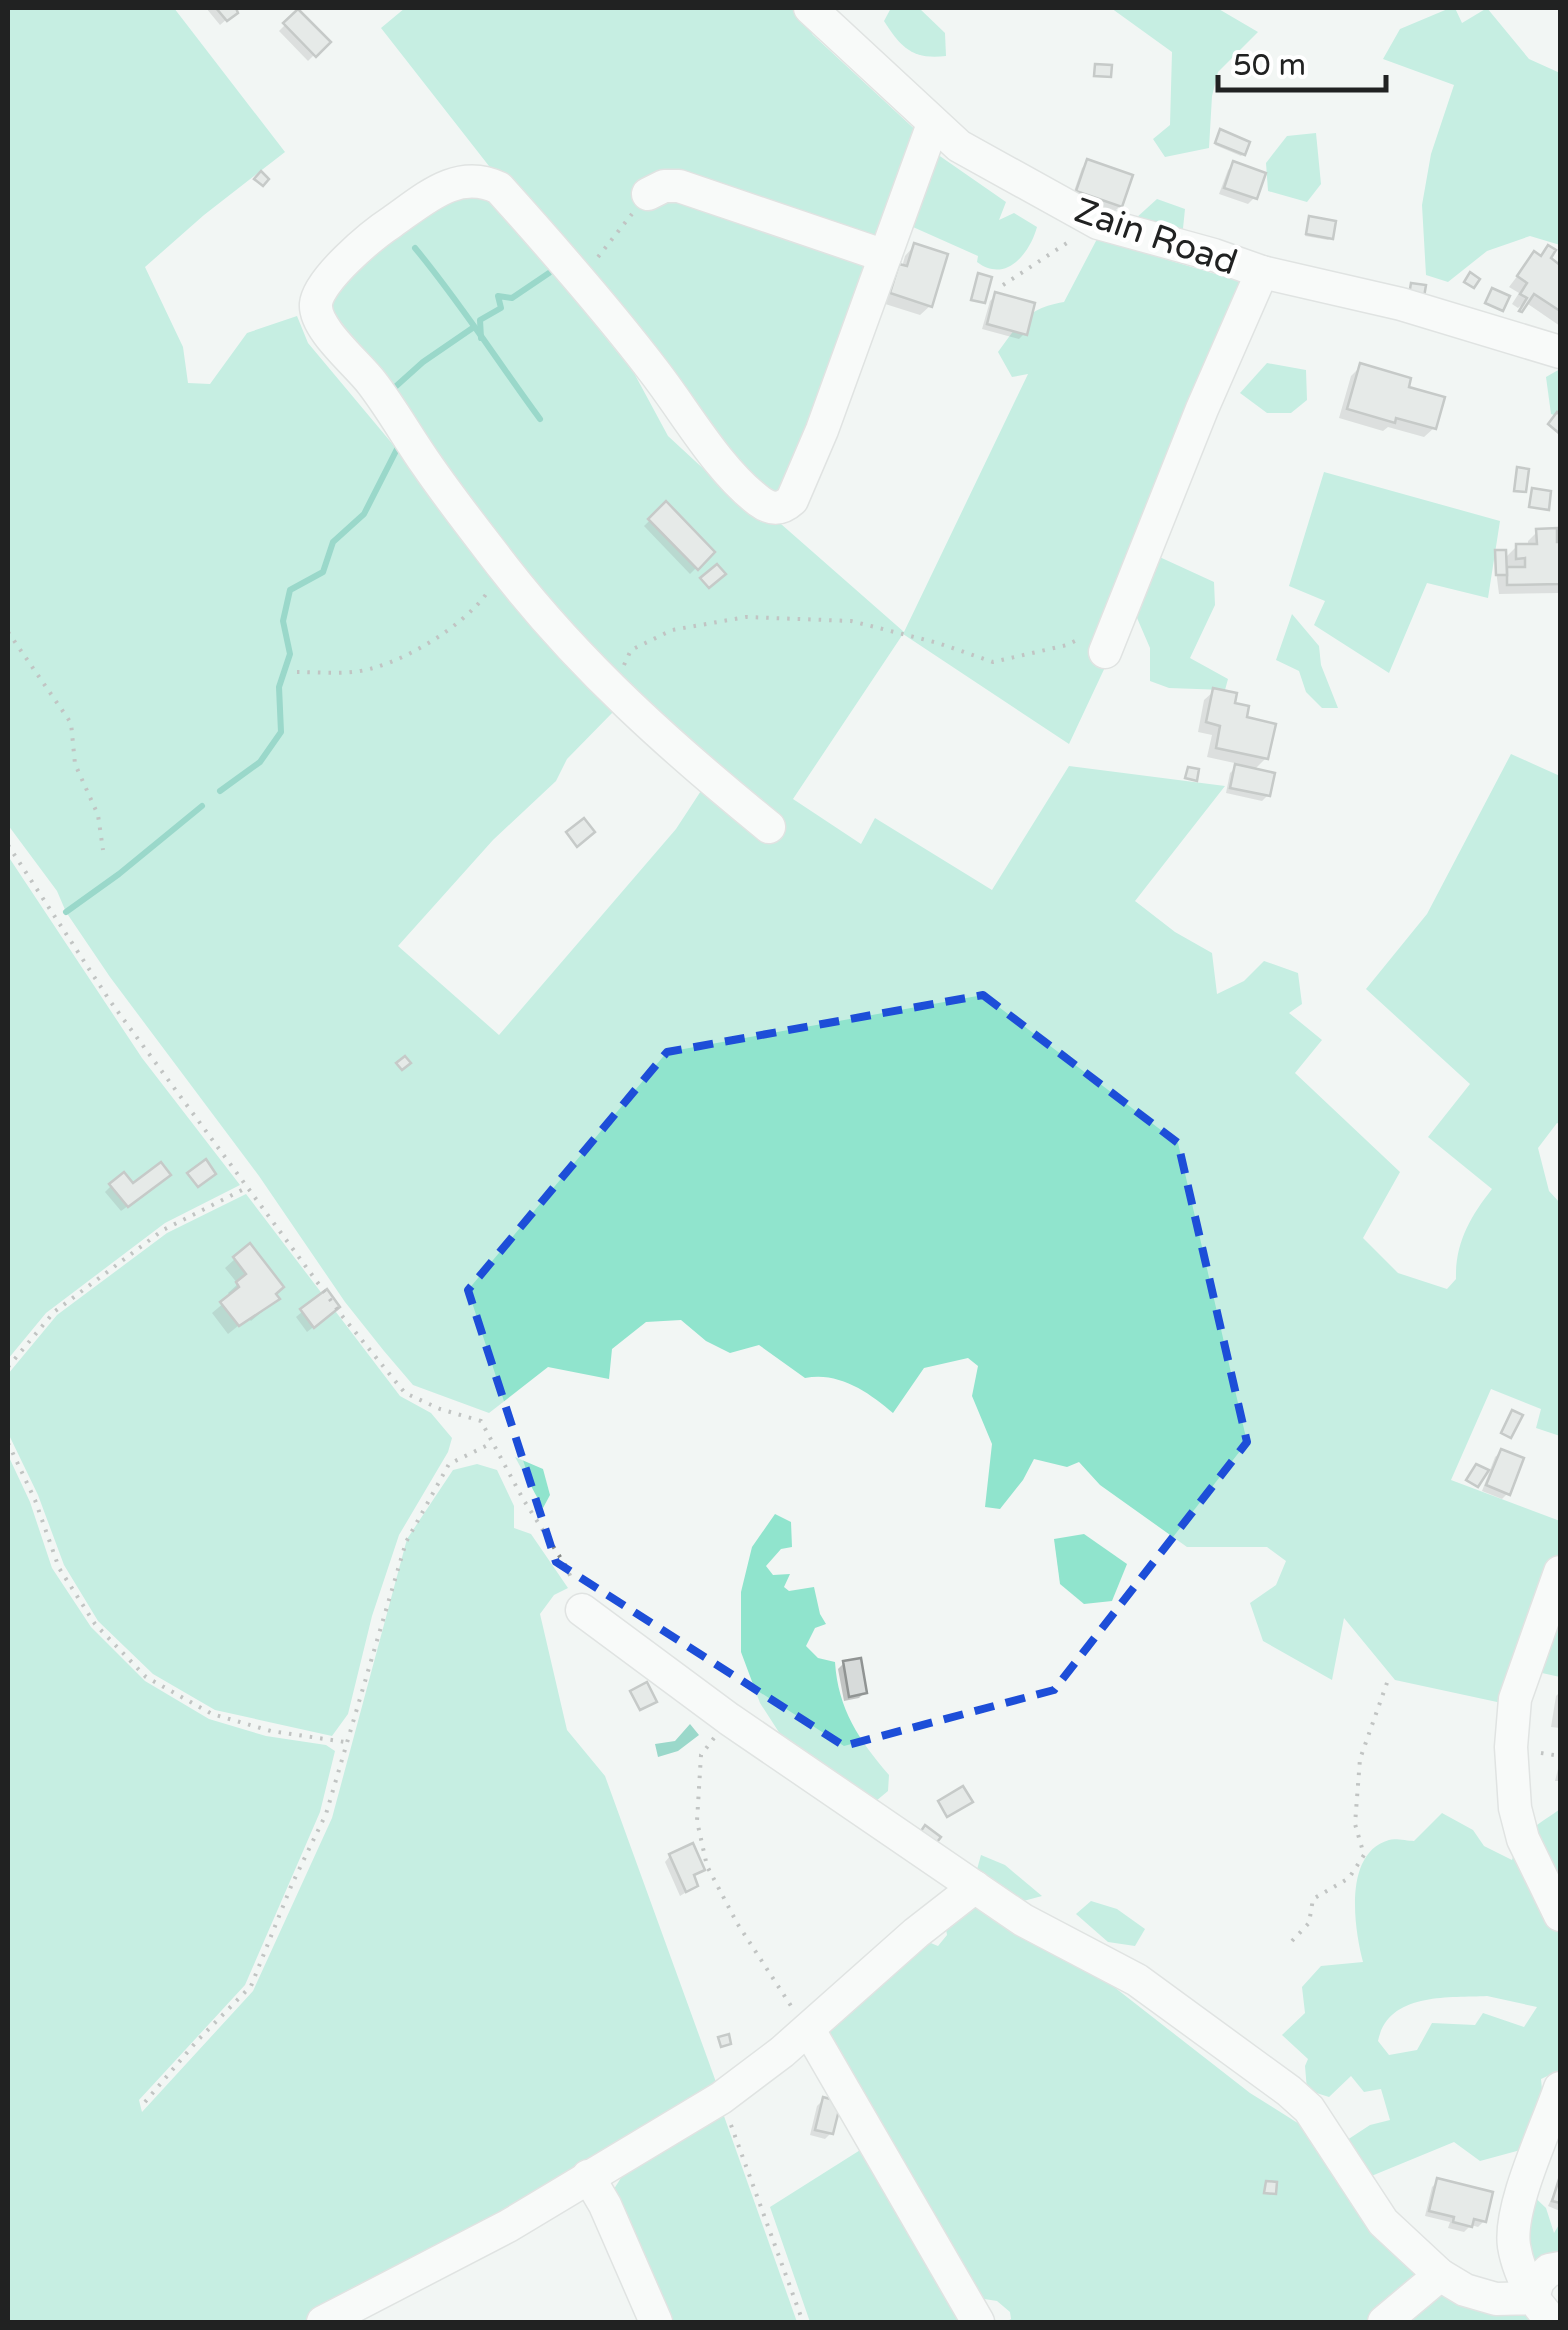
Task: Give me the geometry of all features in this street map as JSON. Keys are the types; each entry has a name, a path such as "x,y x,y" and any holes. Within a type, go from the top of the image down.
{"street":[{"name":"Zain Road","path":"810,8 959,146 1098,223 1262,272 1401,304 1560,352"},
{"path":"769,827 612,692 505,569 428,468 371,382 331,336 316,310 316,300 370,237 449,185 468,179 483,180 499,188 622,328 738,481 758,501 771,508 784,507 792,500 804,475 932,124"},
{"path":"648,194 664,186 679,186 885,256"},
{"path":"1108,643 1262,272"},
{"path":"1560,1572 1515,1699 1511,1747 1515,1808 1523,1840 1560,1914"},
{"path":"582,1610 729,1719 1023,1920 1137,1980 1289,2091 1310,2109 1383,2222 1440,2276 1465,2290 1543,2310"},
{"path":"324,2322 508,2226 722,2098 809,2030 916,1933 975,1886"},
{"path":"809,2030 978,2322"},
{"path":"1543,2310 1520,2271 1513,2242 1516,2210 1560,2088"},
{"path":"588,2176 605,2205 656,2322"},
{"path":"1543,2310 1538,2280 1548,2270 1560,2268"},
{"path":"1384,2322 1440,2276"}],"path":[{"path":"579,278 648,194"},
{"path":"1003,285 1098,223"},
{"path":"297,672 356,672 414,652 475,610 505,569"},
{"path":"612,692 631,650 672,630 746,618 851,621 993,662 1067,645 1082,637 1108,643"},
{"path":"8,632 71,723 75,764 98,815 103,850"},
{"path":"8,845 110,1001 343,1317 405,1393 480,1421 522,1499 567,1568 582,1610"},
{"path":"8,1366 54,1312 163,1230 248,1187"},
{"path":"145,2102 250,1986 326,1814 406,1542 449,1464 492,1442"},
{"path":"8,1443 35,1500 59,1568 95,1624 146,1677 212,1714 271,1731 345,1742"},
{"path":"1292,1941 1309,1923 1313,1898 1349,1878 1364,1856 1355,1824 1360,1759 1388,1680"},
{"path":"729,1719 701,1755 697,1820 707,1866 772,1980 809,2030"},
{"path":"722,2098 803,2322"}],"highlighted area":[{"path":"983,995 1178,1143 1247,1442 1054,1690 844,1746 556,1562 468,1290 667,1052"}],"shaded area":[{"path":"8,8 174,8 285,152 145,267 183,347 188,383 210,384 247,333 297,316 308,343 615,710 567,759 556,781 493,840 398,946 499,1035 676,829 714,771 559,618 329,320 328,297 434,202 473,193 503,210 634,373 668,436 761,522 781,524 904,632 1028,374 1012,377 998,352 1025,318 1041,308 1064,302 1097,239 1246,283 1107,663 1069,744 903,634 793,799 861,844 875,818 992,890 1069,766 1225,786 1135,901 1175,932 1212,953 1217,994 1244,981 1264,961 1298,973 1302,1004 1289,1013 1322,1040 1295,1073 1400,1172 1363,1238 1398,1273 1447,1289 1456,1279 1465,1231 1492,1189 1428,1137 1470,1084 1366,989 1427,914 1511,754 1560,776 1560,1124 1538,1148 1549,1191 1560,1203 1560,1436 1536,1428 1541,1409 1491,1389 1451,1480 1560,1521 1560,1555 1511,1705 1395,1680 1344,1618 1332,1680 1263,1641 1250,1603 1276,1585 1286,1561 1267,1547 1187,1547 1100,1485 1079,1462 1067,1467 1034,1459 1000,1509 985,1507 992,1444 972,1396 978,1366 968,1358 924,1368 893,1413 841,1380 805,1378 759,1345 730,1353 706,1341 681,1320 646,1322 612,1349 609,1379 548,1367 489,1413 413,1385 345,1302 259,1176 110,977 66,912 57,891 8,825"},
{"path":"405,8 795,8 813,35 921,135 881,246 653,172 673,194 869,252 871,269 785,502 765,503 381,28"},
{"path":"891,8 919,8 945,33 946,56 916,54 902,45 884,21"},
{"path":"1111,8 1217,8 1258,32 1218,72 1212,96 1209,148 1165,157 1153,139 1170,125 1172,52"},
{"path":"1455,8 1462,23 1487,8 1529,59 1560,73 1560,245 1530,236 1487,251 1448,282 1426,275 1422,205 1431,154 1454,85 1383,59 1400,29"},
{"path":"1316,133 1321,184 1307,202 1268,191 1266,163 1287,136"},
{"path":"934,152 1006,202 999,220 1014,213 1037,227 1029,247 1015,262 998,269 988,268 977,262 978,256 904,223"},
{"path":"1157,199 1185,209 1181,248 1124,229"},
{"path":"1267,363 1306,370 1307,400 1291,413 1267,413 1240,393"},
{"path":"1560,369 1560,417 1551,414 1546,377"},
{"path":"1324,472 1500,521 1488,598 1427,583 1389,673 1314,625 1325,601 1289,586"},
{"path":"1153,554 1214,582 1215,605 1190,658 1228,679 1225,690 1169,688 1150,681 1150,648 1128,597"},
{"path":"1292,614 1319,646 1321,665 1338,708 1322,708 1306,692 1299,671 1276,660"},
{"path":"8,856 142,1058 240,1185 165,1223 46,1313 8,1359"},
{"path":"246,1194 400,1396 431,1413 452,1438 448,1452 399,1535 372,1616 348,1714 332,1736 215,1710 153,1674 98,1621 64,1565 38,1495 8,1433 8,1374 57,1315 167,1233"},
{"path":"8,1455 30,1502 52,1568 91,1627 145,1681 209,1719 266,1736 326,1745 335,1751 320,1812 245,1985 139,2100 142,2112 253,1991 332,1818 407,1539 453,1470 477,1464 497,1470 514,1506 514,1528 531,1534 568,1588 554,1595 540,1614 567,1730 605,1776 716,2082 679,2109 308,2322 8,2322"},
{"path":"515,1457 543,1469 550,1495 543,1508"},
{"path":"775,1514 791,1522 792,1547 781,1549 766,1566 773,1575 790,1574 784,1587 789,1591 814,1587 826,1624 815,1628 806,1646 818,1658 835,1662 845,1709 868,1749 889,1775 888,1791 876,1801 782,1737 760,1703 741,1652 741,1592 752,1547"},
{"path":"1084,1534 1127,1564 1112,1601 1084,1604 1060,1584 1054,1539"},
{"path":"1560,1591 1560,1677 1533,1671"},
{"path":"690,1724 699,1735 678,1751 658,1757 655,1744 675,1741"},
{"path":"1560,1809 1560,1893 1533,1886 1560,1936 1560,2062 1558,2071 1541,2079 1543,2100 1528,2148 1480,2161 1454,2142 1369,2177 1344,2142 1370,2125 1390,2120 1381,2089 1364,2092 1351,2076 1329,2097 1307,2090 1308,2059 1282,2035 1305,2013 1302,1987 1321,1966 1363,1962 1355,1893 1364,1860 1374,1848 1389,1840 1414,1841 1442,1813 1473,1830 1484,1846 1512,1860 1525,1836","holes":["1487,1996 1537,2007 1524,2027 1483,2013 1475,2025 1432,2023 1417,2050 1389,2055 1378,2041 1394,2014 1422,2001"]},
{"path":"981,1855 1005,1865 1042,1896 1016,1903 976,1873"},
{"path":"1091,1901 1117,1909 1145,1929 1135,1946 1108,1942 1076,1914"},
{"path":"976,1904 1100,1976 1250,2093 1304,2127 1426,2273 1370,2322 1006,2322 1011,2319 1010,2312 997,2301 966,2296 819,2024 921,1939 938,1946 947,1935 944,1917"},
{"path":"719,2102 797,2322 664,2322 612,2192 626,2170"},
{"path":"865,2147 949,2305 964,2322 810,2322 770,2207"},
{"path":"1529,2192 1546,2208 1554,2233 1560,2223 1560,2251 1529,2272"},
{"path":"1439,2291 1532,2311 1541,2322 1405,2322"}],"building":[{"path":"216,8 236,8 238,13 227,21"},
{"path":"298,9 331,42 316,57 283,23"},
{"path":"1095,64 1112,65 1111,77 1094,76"},
{"path":"1220,129 1250,142 1245,155 1215,143"},
{"path":"1087,159 1133,175 1122,207 1076,191"},
{"path":"1233,161 1266,173 1257,199 1224,188"},
{"path":"261,171 269,179 263,186 254,179"},
{"path":"1309,216 1336,221 1333,239 1306,234"},
{"path":"914,243 948,254 932,307 890,293 899,264 907,266"},
{"path":"1548,245 1556,250 1551,258 1560,265 1560,311 1534,294 1519,311 1527,298 1520,294 1527,283 1517,276 1534,251 1541,256"},
{"path":"1470,272 1480,279 1474,288 1464,282"},
{"path":"978,273 992,277 985,303 971,300"},
{"path":"1411,283 1426,285 1424,297 1409,295"},
{"path":"1492,288 1510,296 1503,311 1485,303"},
{"path":"995,292 1035,303 1027,335 987,324"},
{"path":"1360,363 1411,378 1409,387 1445,397 1436,429 1396,418 1395,423 1347,409"},
{"path":"1557,412 1560,415 1560,434 1548,424"},
{"path":"1517,467 1529,469 1526,492 1514,491"},
{"path":"1532,488 1551,491 1549,510 1529,507"},
{"path":"666,501 715,552 698,570 648,519"},
{"path":"1557,528 1560,584 1507,585 1507,567 1525,567 1525,558 1516,559 1516,544 1537,544 1536,529"},
{"path":"1495,550 1506,550 1507,575 1496,575"},
{"path":"717,564 726,574 709,588 700,578"},
{"path":"1213,688 1237,693 1235,703 1249,706 1247,717 1276,724 1268,759 1216,748 1220,726 1206,722"},
{"path":"1235,764 1275,773 1270,796 1230,788"},
{"path":"1188,767 1199,769 1197,781 1185,778"},
{"path":"584,818 595,832 577,847 566,832"},
{"path":"405,1056 411,1063 402,1070 396,1063"},
{"path":"206,1159 216,1174 198,1187 187,1173"},
{"path":"161,1162 171,1175 128,1207 109,1184 124,1172 133,1183"},
{"path":"250,1243 284,1287 276,1294 280,1299 239,1326 220,1302 239,1287 236,1282 246,1274 233,1257"},
{"path":"327,1289 340,1307 314,1328 300,1309"},
{"path":"1512,1410 1523,1415 1511,1438 1501,1433"},
{"path":"1501,1449 1524,1458 1510,1495 1486,1485"},
{"path":"1476,1464 1489,1470 1478,1487 1466,1480"},
{"path":"861,1658 867,1693 849,1697 843,1661"},
{"path":"647,1682 657,1702 640,1710 630,1691"},
{"path":"963,1786 973,1802 947,1817 938,1801"},
{"path":"925,1825 941,1837 934,1846 919,1834"},
{"path":"693,1843 705,1870 694,1875 698,1886 686,1892 669,1854"},
{"path":"729,2034 731,2044 721,2047 718,2037"},
{"path":"823,2097 841,2102 833,2134 815,2130"},
{"path":"1560,2176 1560,2203 1552,2201"},
{"path":"1437,2178 1493,2192 1486,2222 1474,2219 1472,2227 1453,2222 1454,2217 1429,2211"},
{"path":"1266,2181 1277,2182 1276,2194 1264,2193"}],"waterway":[{"path":"415,248 540,419"},
{"path":"481,338 480,320 501,308 498,296 512,298 549,273"},
{"path":"394,388 423,362 474,327"},
{"path":"220,791 260,762 281,732 279,687 290,654 283,621 290,590 323,572 333,542 364,514 397,449"},
{"path":"66,912 202,806"}]}
